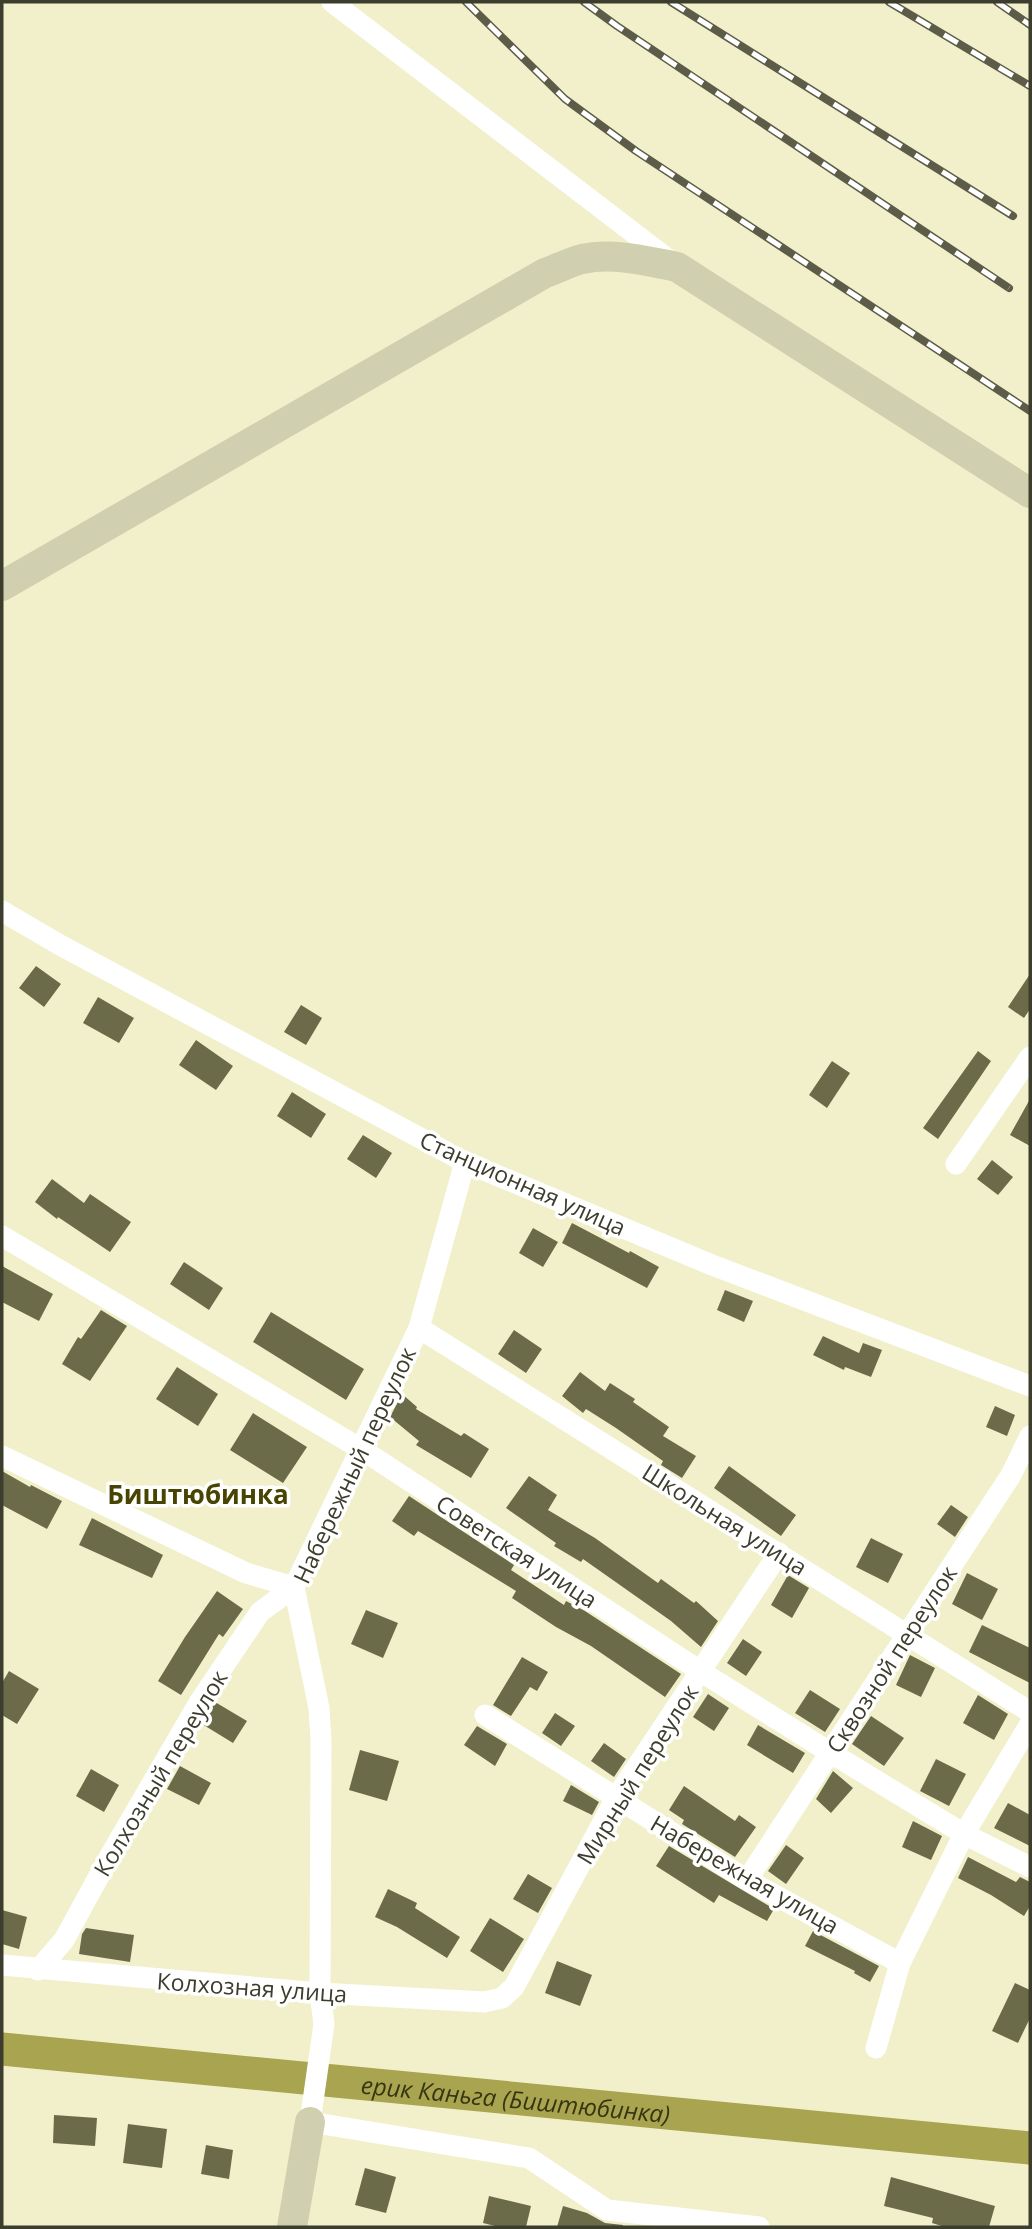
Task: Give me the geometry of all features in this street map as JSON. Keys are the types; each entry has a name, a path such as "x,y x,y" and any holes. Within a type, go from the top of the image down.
{"street":[{"path":"332,2 677,267 1030,493"},
{"path":"2,586 545,273 580,259 600,256 624,257 677,267"},
{"name":"Станционная улица","path":"2,911 465,1163 712,1265 1030,1386"},
{"path":"956,1164 1030,1057"},
{"name":"Набережный переулок","path":"310,2122 324,2024 320,1993 321,1726 294,1587 419,1328 465,1163"},
{"name":"Советская улица","path":"2,1237 360,1449 700,1671 831,1753 964,1834 1030,1867"},
{"name":"Школьная улица","path":"419,1328 1030,1712"},
{"name":"Сквозной переулок","path":"747,1880 1011,1475 1030,1436"},
{"path":"2,1456 246,1573 294,1587"},
{"name":"Мирный переулок","path":"502,1998 514,1987 616,1798 779,1553"},
{"name":"Колхозный переулок","path":"38,1970 64,1940 200,1701 260,1612 294,1587"},
{"name":"Набережная улица","path":"485,1715 747,1880 900,1963"},
{"path":"876,2048 900,1963 964,1834 1030,1724"},
{"name":"Колхозная улица","path":"2,1965 320,1993 484,2002 502,1998"},
{"path":"292,2227 310,2122 529,2158 607,2210 758,2227"}],"building":[{"path":"36,966 61,984 44,1007 19,988"},
{"path":"1030,974 1030,1009 1024,1018 1008,1007"},
{"path":"98,997 134,1018 119,1043 83,1023"},
{"path":"301,1005 322,1018 306,1045 284,1032"},
{"path":"196,1040 233,1066 216,1090 179,1065"},
{"path":"978,1051 991,1061 938,1139 923,1128"},
{"path":"832,1061 850,1073 827,1108 809,1095"},
{"path":"292,1092 326,1114 311,1138 277,1116"},
{"path":"1030,1099 1030,1146 1010,1135"},
{"path":"363,1135 392,1153 376,1178 347,1159"},
{"path":"992,1160 1013,1177 998,1195 977,1179"},
{"path":"52,1179 84,1203 90,1194 131,1222 110,1252 35,1202"},
{"path":"572,1223 659,1267 647,1288 562,1243"},
{"path":"533,1228 558,1242 543,1267 519,1253"},
{"path":"184,1262 223,1288 209,1310 170,1284"},
{"path":"2,1266 53,1294 39,1321 2,1302"},
{"path":"725,1290 753,1301 744,1322 717,1310"},
{"path":"101,1310 127,1326 90,1381 62,1364 78,1337 81,1339"},
{"path":"271,1312 364,1369 346,1400 253,1342"},
{"path":"514,1330 542,1349 526,1373 498,1354"},
{"path":"823,1336 859,1353 863,1343 882,1350 871,1377 845,1367 844,1370 813,1355"},
{"path":"177,1367 218,1394 198,1426 156,1399"},
{"path":"580,1372 605,1391 610,1383 635,1399 633,1402 669,1427 663,1436 696,1456 682,1478 661,1465 663,1461 616,1428 586,1409 583,1413 562,1396"},
{"path":"402,1394 416,1409 489,1449 471,1478 416,1445 419,1441 390,1417"},
{"path":"995,1406 1015,1415 1007,1436 986,1427"},
{"path":"253,1413 307,1447 283,1483 230,1450"},
{"path":"729,1466 796,1515 781,1536 714,1488"},
{"path":"2,1471 62,1501 47,1529 2,1505"},
{"path":"529,1476 557,1495 548,1510 595,1538 658,1583 661,1579 694,1603 696,1601 718,1621 701,1647 671,1621 583,1559 581,1562 554,1546 556,1543 506,1508"},
{"path":"409,1496 514,1565 511,1570 564,1605 566,1601 585,1611 681,1674 665,1697 591,1646 512,1598 516,1591 418,1531 414,1536 392,1521"},
{"path":"951,1505 968,1517 955,1537 937,1524"},
{"path":"92,1518 163,1555 152,1578 79,1545"},
{"path":"871,1538 903,1554 888,1583 856,1567"},
{"path":"967,1573 998,1589 982,1620 952,1604"},
{"path":"788,1575 809,1588 792,1618 771,1605"},
{"path":"217,1591 243,1609 223,1637 219,1634 181,1695 158,1681"},
{"path":"366,1610 398,1623 383,1658 351,1644"},
{"path":"982,1625 1030,1648 1030,1683 969,1652"},
{"path":"743,1639 762,1652 746,1676 727,1663"},
{"path":"910,1655 935,1668 921,1697 896,1685"},
{"path":"522,1657 548,1672 537,1691 530,1687 511,1716 493,1705"},
{"path":"9,1671 39,1689 17,1724 2,1715 2,1683"},
{"path":"810,1690 840,1709 825,1732 795,1713"},
{"path":"708,1694 729,1708 714,1731 693,1717"},
{"path":"978,1695 1008,1714 994,1740 963,1723"},
{"path":"215,1702 247,1721 233,1743 202,1724"},
{"path":"555,1713 575,1726 561,1746 542,1733"},
{"path":"871,1716 904,1738 884,1766 852,1744"},
{"path":"758,1725 805,1753 793,1773 747,1745"},
{"path":"477,1726 507,1744 495,1766 464,1745"},
{"path":"604,1743 626,1759 614,1777 591,1761"},
{"path":"360,1750 399,1761 387,1801 349,1790"},
{"path":"936,1759 966,1774 949,1806 920,1791"},
{"path":"180,1766 211,1783 199,1805 167,1789"},
{"path":"91,1769 119,1785 104,1812 76,1796"},
{"path":"833,1771 853,1788 831,1813 816,1799"},
{"path":"571,1785 599,1802 592,1815 563,1801"},
{"path":"684,1786 735,1821 739,1815 756,1827 735,1857 682,1824 684,1820 669,1810"},
{"path":"1008,1803 1030,1815 1030,1846 994,1828"},
{"path":"913,1821 942,1836 931,1860 902,1847"},
{"path":"786,1845 804,1858 786,1884 768,1871"},
{"path":"669,1846 774,1909 767,1921 719,1895 714,1903 656,1866"},
{"path":"968,1857 1016,1882 1020,1877 1030,1882 1030,1906 1024,1916 958,1878"},
{"path":"528,1874 552,1888 538,1913 513,1899"},
{"path":"388,1889 417,1903 415,1908 460,1937 447,1958 397,1927 375,1917"},
{"path":"2,1910 27,1917 19,1949 2,1944"},
{"path":"490,1918 524,1939 503,1972 470,1951"},
{"path":"86,1928 134,1935 130,1962 79,1954 82,1934"},
{"path":"813,1931 879,1966 870,1982 854,1973 855,1971 805,1946"},
{"path":"557,1961 592,1975 580,2006 545,1993"},
{"path":"1015,1983 1030,1990 1030,2018 1018,2043 992,2031"},
{"path":"54,2115 97,2118 95,2146 53,2143"},
{"path":"128,2124 167,2129 162,2168 123,2163"},
{"path":"206,2145 233,2150 229,2179 201,2174"},
{"path":"365,2168 396,2177 386,2213 355,2205"},
{"path":"891,2177 995,2206 989,2227 945,2227 932,2223 933,2218 884,2206"},
{"path":"489,2196 531,2206 526,2227 499,2227 483,2223"},
{"path":"563,2206 587,2213 605,2223 623,2227 557,2227"}],"waterway":[{"name":"ерик Каньга (Биштюбинка)","path":"2,2049 1030,2148"}],"railway":[{"path":"466,2 565,99 636,151 1030,411"},
{"path":"584,2 1009,288"},
{"path":"671,2 1013,216"},
{"path":"889,2 1030,86"},
{"path":"997,2 1030,25"}],"district":[{"name":"Биштюбинка","path":"198,1494"}]}
